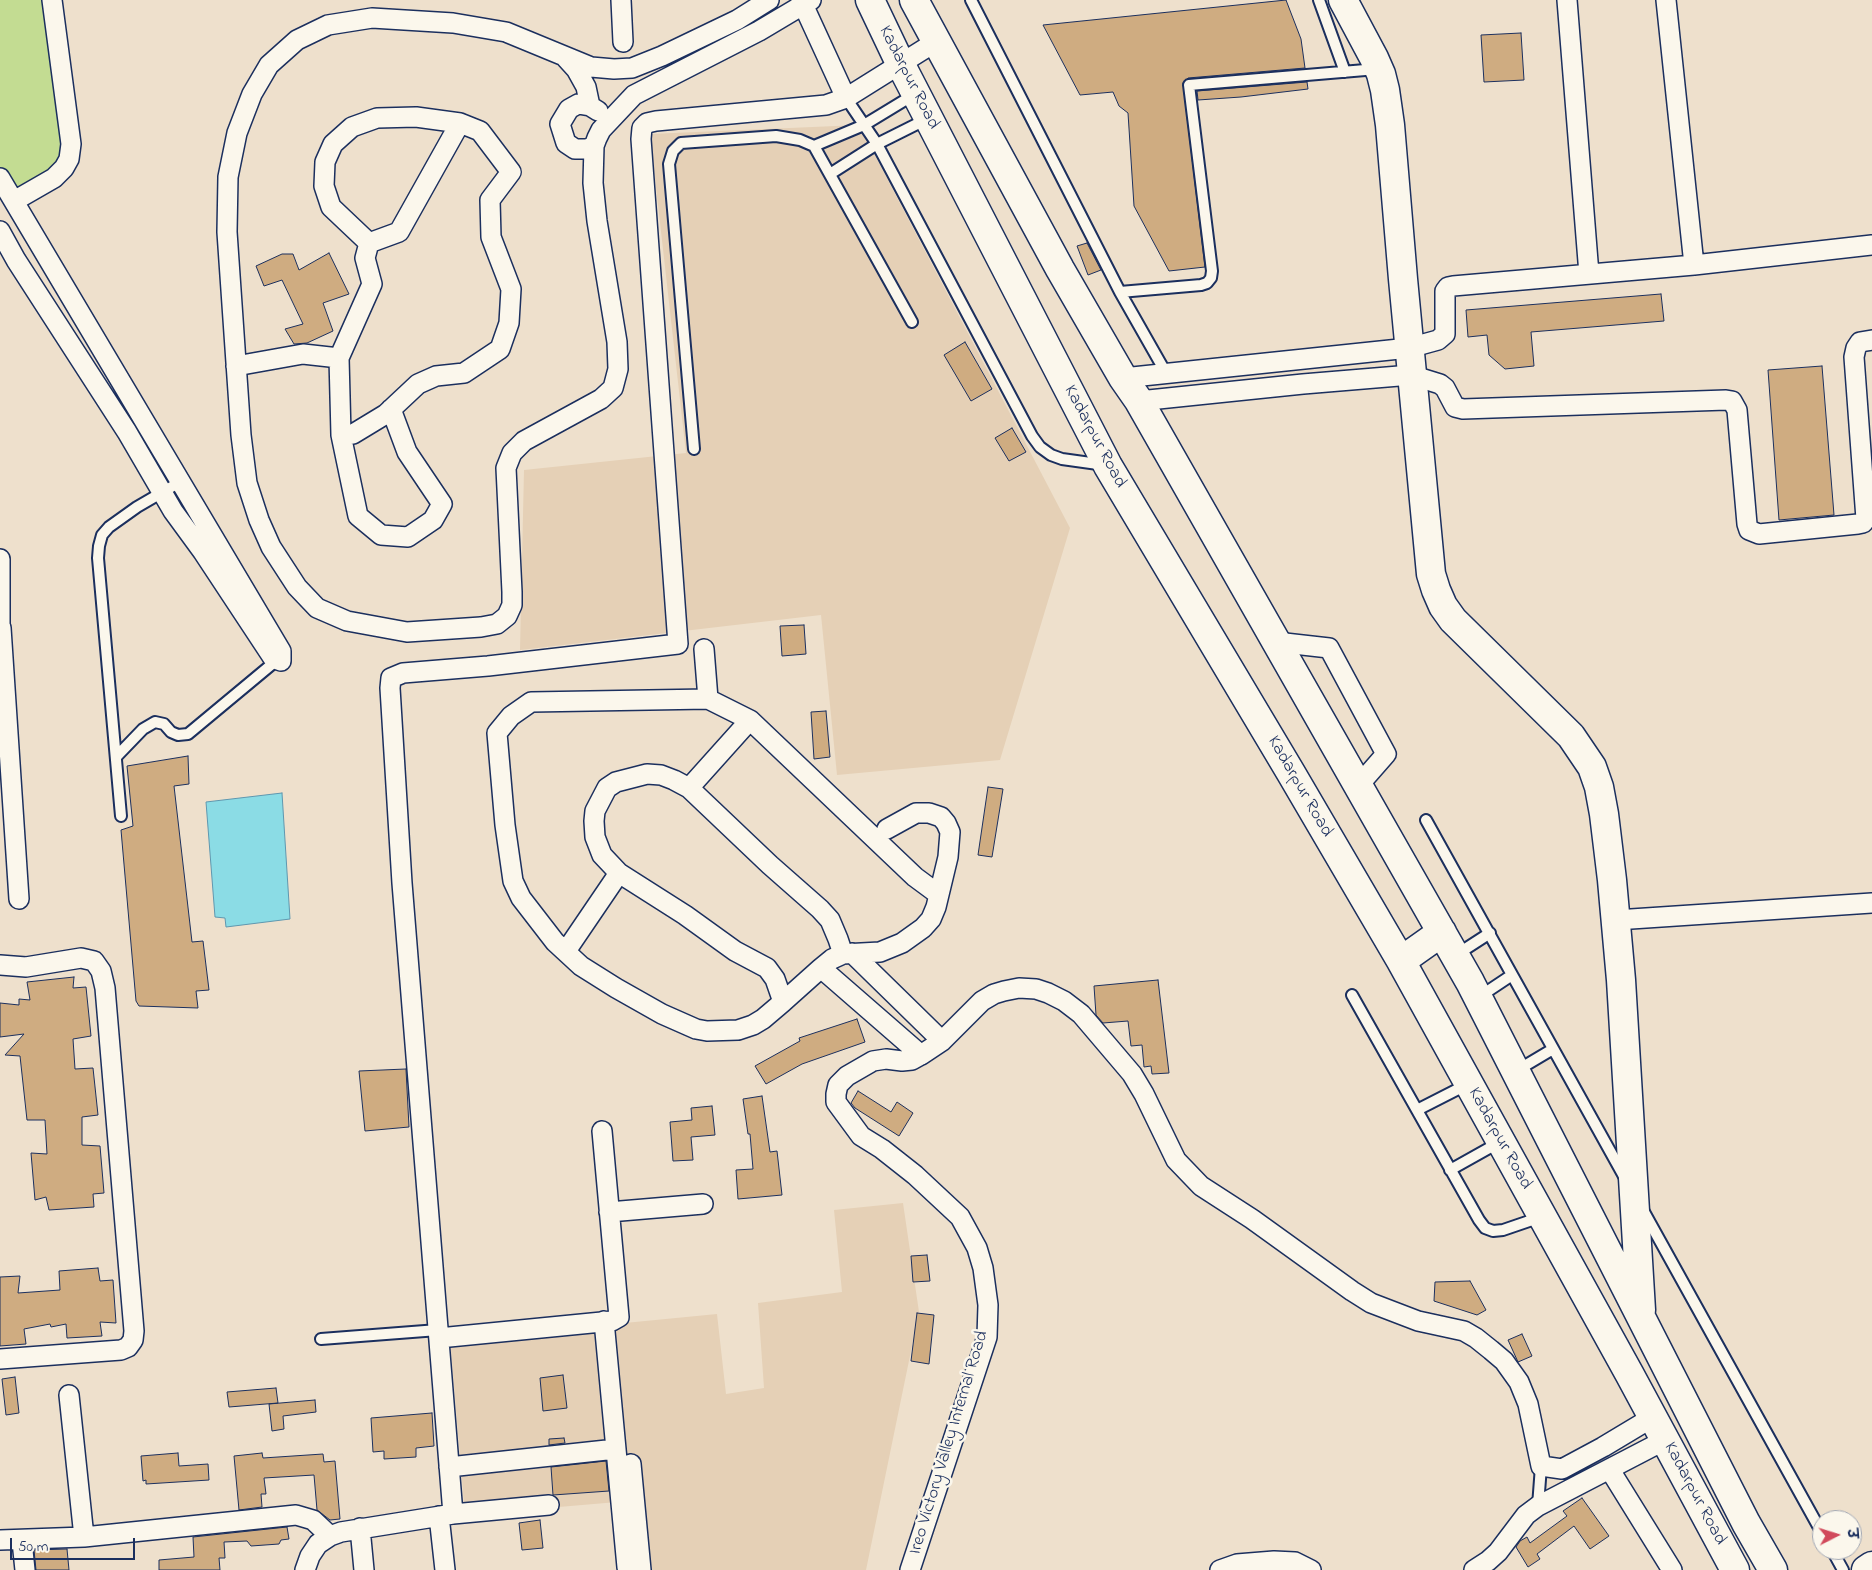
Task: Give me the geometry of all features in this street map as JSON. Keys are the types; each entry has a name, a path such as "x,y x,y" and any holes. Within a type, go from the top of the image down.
{"street":[{"path":"14,201 54,178 64,168 69,159 70,144 52,0"},
{"path":"621,0 623,42"},
{"path":"769,0 749,13 698,39 632,68 591,67 506,32 453,23 372,18 328,25 298,40 269,65 252,94 237,133 228,177 228,232 241,435 248,483 259,520 271,547 297,587 317,608 347,621 388,630 407,632 481,627 497,624 508,616 512,605 506,468 512,453 524,441 601,399 613,388 618,369 617,342 596,221 593,183 598,138 603,119 598,110 590,106 578,104 569,109 560,124 566,143 575,149 587,149 598,138 634,95 759,32 805,2 846,98"},
{"name":"Kadarpur Road","path":"870,0 900,64 1108,466 1292,773 1401,961 1659,1428 1731,1567"},
{"name":"Kadarpur Road","path":"914,0 1060,268 1123,378 1139,401 1442,932 1478,998 1746,1523 1774,1570"},
{"path":"1343,0 1379,69 1385,90 1390,125 1431,574 1436,590 1443,606 1453,620 1571,736 1592,767 1599,787 1604,814 1616,920 1642,1321"},
{"path":"1567,0 1589,274"},
{"path":"1666,0 1694,265"},
{"path":"749,13 759,32"},
{"path":"698,39 708,58"},
{"path":"445,1570 449,1467 402,883 390,688 391,678 403,674 678,644 641,139 642,128 647,123 656,121 826,105 846,98 936,41"},
{"path":"565,57 576,69 586,87 590,106"},
{"path":"341,435 353,434 391,409 418,384 436,376 464,373 500,349 509,323 511,289 491,237 490,200 511,172 480,132 460,123 416,117 377,118 352,127 333,144 325,162 324,186 331,207 369,243"},
{"path":"369,243 399,232 460,123"},
{"path":"0,178 281,651 281,661 272,658 162,492 127,432 16,260 0,231"},
{"path":"369,243 365,258 372,284 339,358 341,435 358,516 381,534 408,537 433,520 442,504 407,452 391,409"},
{"path":"1123,378 1409,348 1438,340 1445,334 1444,297 1448,287 1694,265 1872,245"},
{"path":"1139,401 1412,375 1440,384 1445,388 1455,407 1463,409 1732,401 1738,410 1748,530 1759,534 1858,524 1863,523 1866,519 1854,357 1860,342 1872,340"},
{"path":"236,366 303,354 339,358"},
{"path":"1300,359 1303,384"},
{"path":"1209,368 1212,393"},
{"path":"0,559 0,628 19,899"},
{"path":"1276,642 1329,648 1386,754 1358,786"},
{"path":"704,649 708,699"},
{"path":"887,829 916,814 929,813 941,817 950,832 949,851 936,907 931,918 923,928 902,944 880,952 848,954 832,959 764,1019 753,1025 738,1030 722,1032 696,1029 662,1014 582,966 555,942 534,918 513,881 505,825 497,733 512,716 531,702 708,699 750,720 915,876 938,894"},
{"path":"689,788 750,720"},
{"path":"783,1002 775,979 766,968 735,951 685,915 619,873 602,855 595,837 595,810 607,788 616,782 647,774 661,776 689,788 770,865 820,909 830,920 848,954 942,1041"},
{"path":"566,952 619,873"},
{"path":"1616,920 1872,903"},
{"path":"1401,961 1442,932"},
{"path":"0,965 26,967 81,958 94,961 101,971 105,988 134,1331 133,1340 128,1347 121,1350 0,1359"},
{"path":"821,968 921,1055"},
{"name":"Ireo Victory Valley Internal Road","path":"910,1570 987,1337 988,1306 984,1268 977,1248 960,1217 915,1175 882,1149 861,1136 836,1102 836,1094 838,1085 847,1076 873,1061 886,1059 912,1060 942,1041 982,1002 994,994 1019,988 1036,989 1048,993 1064,1001 1081,1014 1132,1074 1144,1094 1176,1160 1201,1186 1252,1219 1352,1291 1371,1302 1418,1320 1464,1331 1476,1338 1504,1362 1518,1382 1528,1404 1542,1466"},
{"path":"439,1334 615,1320 619,1317 602,1132"},
{"path":"609,1212 702,1204"},
{"path":"604,1321 616,1449 634,1568"},
{"path":"69,1395 84,1537"},
{"path":"1542,1466 1562,1469 1603,1447 1659,1428"},
{"path":"1474,1570 1498,1552 1526,1515 1538,1506 1614,1468 1659,1428"},
{"path":"449,1467 616,1449"},
{"path":"631,1464 634,1568"},
{"path":"1614,1468 1672,1570"},
{"path":"305,1570 310,1556 318,1544 330,1536 360,1528 446,1515 549,1505"},
{"path":"0,1540 22,1541 84,1537 296,1515 313,1520 330,1536"},
{"path":"360,1528 364,1570"},
{"path":"22,1541 25,1570"},
{"path":"1220,1570 1237,1564 1274,1561 1295,1562 1311,1570"},
{"path":"1866,1570 1872,1566"}],"lane":[{"path":"971,0 1120,292 1166,373"},
{"path":"1319,0 1345,72"},
{"path":"1120,292 1201,285 1207,283 1211,278 1212,270 1189,85 1379,69"},
{"path":"814,146 864,124 916,93"},
{"path":"846,98 876,144 1032,436 1040,447 1051,455 1062,459 1108,466"},
{"path":"830,174 876,144 928,118"},
{"path":"694,449 670,164 673,151 681,143 776,136 800,140 814,146 912,322"},
{"path":"121,816 98,558 99,546 102,535 109,527 180,482"},
{"path":"116,757 143,729 154,722 164,724 171,732 178,735 188,734 277,660"},
{"path":"1426,820 1812,1515"},
{"path":"1455,956 1490,933"},
{"path":"1478,998 1512,975"},
{"path":"1352,995 1450,1170 1485,1228 1493,1231 1503,1230 1542,1216"},
{"path":"1516,1072 1553,1049"},
{"path":"1416,1110 1468,1083"},
{"path":"1450,1170 1501,1142"},
{"path":"321,1340 439,1334"},
{"path":"1538,1506 1542,1466"}],"shaded area":[{"path":"859,125 1070,528 1000,760 837,775 821,615 520,650 524,470 686,453 650,134"},
{"path":"903,1203 919,1312 866,1570 637,1570 629,1501 465,1515 450,1340 717,1314 726,1394 764,1388 758,1303 842,1292 834,1210"}],"green space":[{"path":"0,0 45,0 64,156 54,171 16,195 0,167"}],"water":[{"path":"282,793 290,919 226,927 225,918 215,917 206,802"}],"building":[{"path":"1286,0 1301,39 1305,68 1188,78 1183,83 1205,267 1169,271 1134,206 1128,113 1119,106 1113,92 1080,95 1043,25"},
{"path":"1521,33 1524,80 1484,82 1481,35"},
{"path":"1307,82 1308,89 1198,100 1197,91"},
{"path":"1087,243 1101,270 1088,275 1077,246"},
{"path":"329,253 349,294 323,303 333,331 307,343 294,344 285,329 303,324 282,280 264,286 256,266 282,254 293,254 299,270"},
{"path":"1661,294 1664,321 1531,332 1534,366 1505,369 1489,355 1487,335 1468,337 1466,310"},
{"path":"965,342 992,389 971,401 944,355"},
{"path":"1822,366 1834,515 1779,520 1768,370"},
{"path":"1012,428 1026,452 1009,461 995,438"},
{"path":"804,625 806,654 782,656 780,626"},
{"path":"826,711 830,757 814,759 811,712"},
{"path":"188,756 189,784 174,786 192,942 203,941 209,990 196,991 198,1008 139,1006 136,1001 121,830 133,826 127,766"},
{"path":"988,787 1003,789 992,857 978,855"},
{"path":"74,977 73,988 86,987 91,1036 73,1039 75,1069 93,1068 98,1115 82,1117 82,1145 100,1146 104,1193 93,1194 94,1207 49,1210 46,1197 35,1200 31,1153 47,1154 45,1120 27,1120 20,1056 5,1055 24,1034 0,1037 0,1003 19,1005 19,999 30,1000 27,982"},
{"path":"1158,980 1169,1073 1152,1074 1151,1066 1144,1067 1142,1045 1131,1046 1128,1021 1103,1023 1096,1015 1094,986"},
{"path":"857,1019 865,1042 802,1064 766,1084 755,1066 800,1041 799,1038"},
{"path":"406,1069 409,1127 365,1131 359,1071"},
{"path":"858,1091 891,1112 897,1102 913,1113 899,1136 855,1108 851,1103"},
{"path":"762,1096 770,1152 777,1151 782,1195 738,1199 736,1170 753,1169 750,1134 748,1134 743,1099"},
{"path":"712,1106 715,1135 691,1137 693,1160 673,1161 670,1122 692,1120 691,1108"},
{"path":"927,1255 930,1281 913,1282 911,1256"},
{"path":"98,1268 100,1281 113,1280 116,1323 100,1322 102,1336 67,1338 66,1324 51,1327 50,1324 24,1329 26,1344 0,1346 0,1277 20,1276 18,1293 60,1290 59,1271"},
{"path":"1470,1281 1486,1310 1477,1315 1434,1301 1435,1282"},
{"path":"917,1313 934,1315 929,1364 911,1361"},
{"path":"1522,1334 1532,1356 1518,1362 1508,1340"},
{"path":"563,1375 567,1408 543,1411 540,1378"},
{"path":"15,1377 19,1413 6,1415 2,1379"},
{"path":"276,1388 278,1403 229,1407 227,1392"},
{"path":"315,1400 316,1412 283,1416 284,1429 272,1431 269,1404"},
{"path":"432,1413 434,1446 416,1448 416,1457 384,1459 384,1451 373,1452 371,1418"},
{"path":"564,1438 565,1443 549,1445 549,1439"},
{"path":"178,1453 179,1466 208,1464 209,1480 146,1484 146,1480 143,1481 141,1456"},
{"path":"262,1453 263,1458 323,1454 324,1462 335,1461 340,1519 330,1520 317,1510 314,1475 264,1478 266,1494 261,1494 262,1507 239,1510 234,1456"},
{"path":"606,1461 609,1491 553,1495 551,1467"},
{"path":"1582,1498 1609,1536 1590,1549 1574,1526 1537,1554 1540,1559 1528,1567 1516,1547 1520,1541 1527,1537 1530,1543 1567,1516 1563,1511"},
{"path":"540,1520 543,1548 522,1550 519,1523"},
{"path":"287,1527 289,1539 281,1540 279,1544 251,1546 247,1541 224,1542 225,1558 219,1558 220,1570 159,1570 159,1560 194,1557 193,1537"},
{"path":"67,1549 69,1570 36,1570 34,1550"}]}
